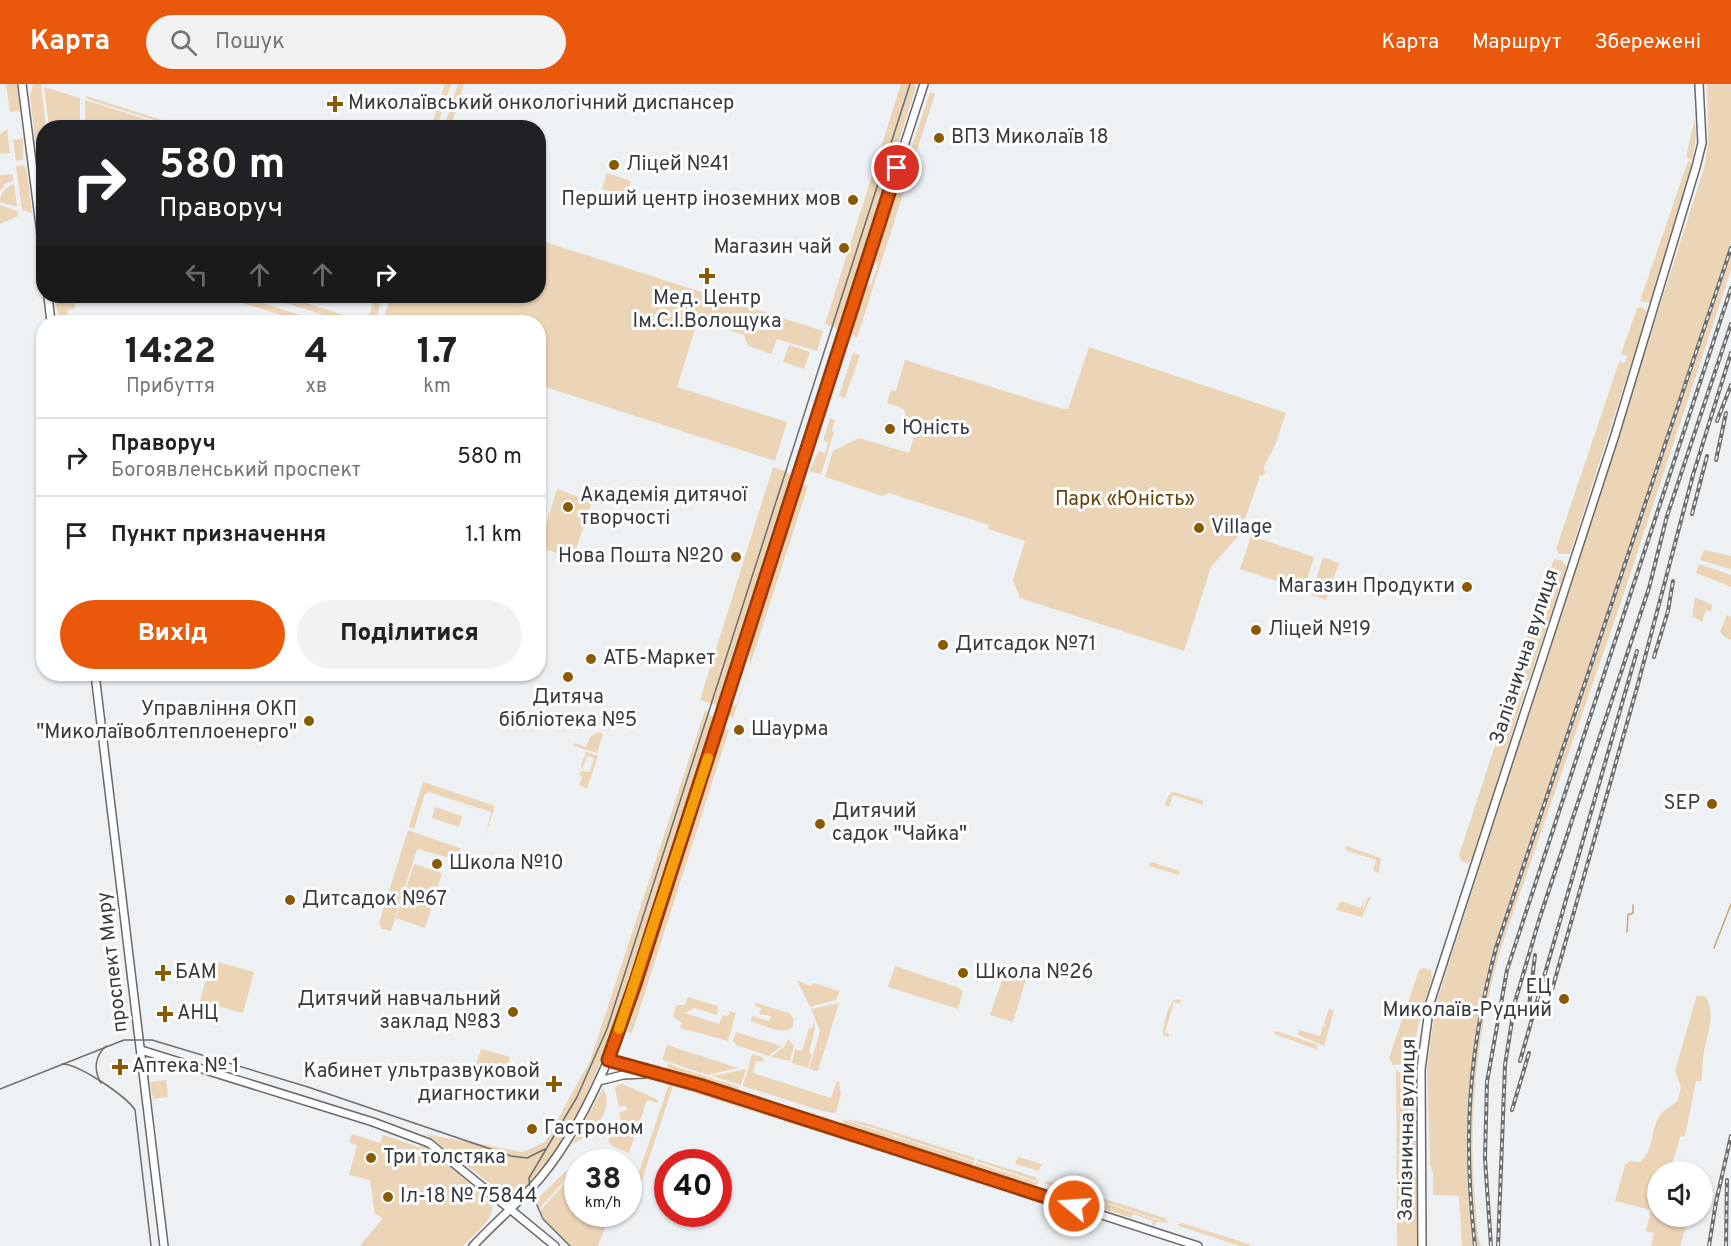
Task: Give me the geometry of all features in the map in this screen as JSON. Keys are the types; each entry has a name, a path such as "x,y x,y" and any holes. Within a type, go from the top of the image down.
{"street":[{"path":"22,84 36,194"},
{"path":"473,1246 553,1161 599,1081 608,1060 635,984 924,84"},
{"name":"Залізнична вулиця","path":"1422,1246 1421,1069 1430,1003 1615,435 1696,167 1702,143 1699,84"},
{"name":"проспект Миру","path":"96,681 164,1246"},
{"path":"141,1050 373,1122 429,1143 555,1246"},
{"path":"608,1060 651,1074 699,1085 1198,1246"},
{"path":"599,1081 623,1075 651,1074"}],"green space":[{"path":"6,84 17,84 20,111 10,112"},
{"path":"33,84 41,84 45,120 36,120 36,147 30,96"},
{"path":"445,84 451,84 439,120 433,120"},
{"path":"458,84 464,84 453,120 446,120"},
{"path":"901,84 914,84 916,87 840,326 836,328 825,324"},
{"path":"1707,84 1731,84 1731,245 1495,948 1478,1023 1469,1096 1468,1168 1474,1246 1462,1246 1459,1196 1433,1195 1427,1066 1436,1003 1705,165 1708,140"},
{"path":"44,87 80,98 80,120 48,120"},
{"path":"930,92 935,94 857,338 850,332 865,286 871,284 878,264 874,261"},
{"path":"86,96 162,120 154,120 87,99"},
{"path":"85,100 149,120 144,120 85,120"},
{"path":"1695,118 1696,138 1692,160 1686,157"},
{"path":"7,129 10,153 0,154 0,134"},
{"path":"23,138 23,160 16,161 13,140"},
{"path":"1688,161 1691,162 1691,170 1652,303 1640,301"},
{"path":"24,165 27,172 32,213 22,210 16,166"},
{"path":"607,173 631,181 626,197 602,189"},
{"path":"13,174 13,181 5,184 0,192 0,175"},
{"path":"14,184 17,207 0,202 4,190"},
{"path":"0,205 17,211 18,216 0,224"},
{"path":"546,242 823,331 817,351 777,339 771,354 748,346 744,335 698,320 677,387 787,422 775,461 546,387 546,315 384,315 389,303 546,303"},
{"path":"1731,251 1731,270 1620,605 1500,951 1479,1047 1473,1112 1473,1178 1479,1239 1482,1246 1477,1246 1471,1178 1470,1111 1476,1044 1488,977"},
{"path":"56,303 75,303 75,309 67,310 67,315 61,315 57,312"},
{"path":"243,303 262,303 301,315 280,315"},
{"path":"285,303 306,303 344,315 324,315"},
{"path":"373,303 381,303 377,315 369,315"},
{"path":"1637,308 1644,308 1647,314 1570,554 1559,554 1556,549 1619,362 1625,363 1627,356 1621,354"},
{"path":"789,345 810,352 804,369 783,362"},
{"name":"Парк «Юність»","path":"1089,347 1286,413 1275,445 1264,467 1265,474 1260,476 1240,534 1211,567 1184,651 1020,598 1013,580 1025,541 988,529 989,525 889,493 882,496 825,477 833,451 859,438 909,453 919,420 906,417 904,409 887,403 891,390 896,391 905,360 1068,409"},
{"path":"853,353 860,355 845,398 839,396"},
{"path":"830,418 835,420 832,431 834,432 821,474 809,471 819,451 825,453 828,442 823,441"},
{"path":"773,467 789,473 792,477 719,703 716,705 700,700"},
{"path":"803,484 808,486 733,718 728,715 731,705 736,706 750,665 749,651"},
{"path":"557,489 592,502 573,559 546,549 546,524"},
{"path":"1251,536 1314,557 1304,590 1240,569"},
{"path":"1704,550 1731,556 1731,569 1700,560"},
{"path":"1323,557 1339,563 1326,600 1311,595"},
{"path":"1554,559 1562,560 1567,567 1529,680 1524,682 1513,676"},
{"path":"1699,564 1731,575 1731,587 1696,573"},
{"path":"1695,597 1712,605 1711,612 1706,610 1702,622 1692,616"},
{"path":"1727,615 1731,617 1731,640 1723,636 1720,631"},
{"path":"1515,685 1521,686 1525,691 1473,859 1467,863 1461,861 1459,855"},
{"path":"705,710 714,718 632,975 601,1061 583,1103 562,1141 540,1172 515,1193 501,1192 425,1134 523,1152 545,1142 590,1061"},
{"path":"724,728 729,730 632,1033 627,1032"},
{"path":"598,732 603,734 597,753 574,746 575,743 586,747 590,737"},
{"path":"586,752 598,756 587,789 579,785 582,777 579,774 582,771 590,772 594,758 587,756 582,770 581,765"},
{"path":"423,782 495,806 485,837 491,812 429,792 425,794 414,829 409,827"},
{"path":"1173,792 1202,800 1204,805 1173,795 1169,807 1165,805 1169,795"},
{"path":"435,807 462,816 459,827 432,818"},
{"path":"408,830 462,849 447,857 417,849 391,931 382,929 379,923"},
{"path":"1346,846 1381,858 1379,873 1373,871 1376,860 1345,850"},
{"path":"1151,862 1180,871 1179,875 1149,866"},
{"path":"414,864 442,873 425,928 396,918"},
{"path":"1368,897 1371,897 1362,917 1336,910 1341,901 1361,908 1364,898 1362,912"},
{"path":"211,960 254,972 243,1013 200,1001"},
{"path":"895,966 963,991 958,1009 888,987"},
{"path":"1423,968 1431,970 1432,978 1417,1031 1414,1055 1410,1063 1393,1065 1389,1058 1419,970"},
{"path":"1006,969 1027,976 1013,1022 990,1015"},
{"path":"797,980 810,986 814,983 840,991 836,1000 810,1007"},
{"path":"1697,995 1706,997 1710,1020 1702,1075 1701,1081 1696,1081 1685,1136 1680,1137 1673,1161 1647,1161 1647,1209 1615,1201 1625,1165 1629,1161 1640,1162 1644,1158 1659,1118 1678,1100 1681,1087 1675,1071"},
{"path":"688,997 718,1006 717,1015 694,1008 685,1013 719,1024 723,1015 728,1016 730,1011 736,1013 728,1041 680,1028 682,1023 673,1017 676,1005 685,1005"},
{"path":"1176,999 1181,1000 1180,1004 1174,1002 1165,1032 1169,1034 1169,1037 1163,1035 1164,1025 1168,1010"},
{"path":"756,1003 789,1013 794,1019 793,1027 778,1030 751,1021 752,1016 769,1021 771,1016 759,1014 761,1008 755,1006"},
{"path":"839,1003 818,1071 809,1069 820,1031 811,1009"},
{"path":"1329,1008 1334,1011 1324,1046 1298,1035 1299,1030 1320,1036 1323,1026 1326,1027 1324,1024"},
{"path":"814,1021 815,1028 809,1053 812,1054 808,1068 792,1063 795,1049 802,1051 809,1028 812,1029"},
{"path":"1276,1031 1316,1044 1318,1050 1274,1034"},
{"path":"736,1032 781,1046 769,1056 736,1045 733,1041"},
{"path":"788,1039 794,1046 790,1061 771,1057 785,1046"},
{"path":"667,1045 738,1068 708,1075 662,1060"},
{"path":"481,1049 510,1057 504,1077 475,1069"},
{"path":"752,1054 764,1058 763,1062 756,1061 753,1073 831,1098 837,1081 839,1082 841,1094 836,1113 822,1111 743,1086"},
{"path":"668,1064 739,1087 737,1091 667,1069"},
{"path":"746,1069 741,1085 712,1076"},
{"path":"1396,1070 1415,1081 1416,1151 1413,1153 1418,1177 1418,1246 1397,1246"},
{"path":"166,1080 168,1097 153,1099 150,1082"},
{"path":"670,1081 852,1137 851,1142 673,1086 642,1180 642,1163"},
{"path":"618,1084 623,1084 658,1100 658,1103 647,1100 630,1149 619,1149 608,1141 613,1132 622,1137 629,1124 620,1119 620,1112 627,1110 626,1106 619,1107 615,1089"},
{"path":"603,1088 606,1104 600,1121 587,1135 572,1144"},
{"path":"845,1119 866,1123 975,1158 974,1161"},
{"path":"844,1120 974,1162 972,1168 847,1128 843,1124"},
{"path":"352,1134 380,1143 383,1135 419,1147 423,1144 437,1152 490,1199 492,1212 489,1218 463,1246 360,1246 383,1218 375,1214 370,1180 349,1175 357,1145 349,1143"},
{"path":"1018,1157 1042,1164 1039,1171 1015,1164"},
{"path":"977,1159 1035,1177 1039,1182 977,1161"},
{"path":"976,1163 1039,1183 1032,1188 974,1169"},
{"path":"564,1173 564,1181 539,1209 537,1199"},
{"path":"1048,1181 1165,1218 1169,1223 1044,1183"},
{"path":"564,1184 564,1227 605,1227 598,1246 571,1246 546,1222 540,1211"},
{"path":"1053,1187 1167,1223 1156,1222 1155,1226 1152,1225 1153,1221 1133,1214 1132,1218 1058,1196"},
{"path":"1182,1223 1251,1246 1240,1246 1176,1225"},
{"path":"1647,1227 1686,1227 1680,1246 1651,1246 1654,1233 1646,1231"}],"waterway":[{"path":"1714,948 1731,904"},
{"path":"1627,932 1628,915 1633,913 1633,905"}],"tram line":[{"path":"570,1246 543,1219 530,1189 529,1178 577,1097 607,1029 910,84"},
{"path":"0,1089 124,1040 152,1040 308,1087 511,1156 527,1158 545,1149"},
{"path":"101,1083 96,1063 99,1054 106,1046"},
{"path":"62,1064 79,1069 102,1082 135,1110 151,1246"}],"railway":[{"path":"1475,1246 1469,1169 1470,1096 1479,1023 1496,948 1731,248"},
{"path":"1491,1246 1485,1159 1487,1082 1507,970 1731,288"},
{"path":"1498,1246 1505,1065 1515,1002 1540,917 1649,588 1667,516 1731,324"},
{"path":"1545,1015 1638,684 1693,475 1731,353"},
{"path":"1717,421 1731,385"},
{"path":"1716,460 1726,413"},
{"path":"1692,514 1707,456"},
{"path":"1654,657 1668,611 1673,581"},
{"path":"1520,1061 1637,651"},
{"path":"1528,1015 1535,955"},
{"path":"1512,1110 1529,1053"},
{"path":"1709,1246 1731,1136"},
{"path":"1726,1246 1727,1180"}],"slow traffic":[{"path":"619,1029 708,758"}],"place":[{"name":"Миколаївський онкологічний диспансер","path":"335,104"},
{"name":"ВПЗ Миколаїв 18","path":"939,138"},
{"name":"Ліцей №41","path":"614,165"},
{"name":"Перший центр іноземних мов","path":"853,200"},
{"name":"Магазин чай","path":"844,248"},
{"name":"Мед. Центр Ім.С.І.Волощука","path":"707,276"},
{"name":"Юність","path":"890,429"},
{"name":"Академія дитячої творчості","path":"568,507"},
{"name":"Village","path":"1199,528"},
{"name":"Нова Пошта №20","path":"736,557"},
{"name":"Магазин Продукти","path":"1467,587"},
{"name":"Ліцей №19","path":"1256,630"},
{"name":"Дитсадок №71","path":"943,645"},
{"name":"АТБ-Маркет","path":"591,659"},
{"name":"Дитяча бібліотека №5","path":"568,677"},
{"name":"Управління ОКП \"Миколаївоблтеплоенерго\"","path":"309,721"},
{"name":"Шаурма","path":"739,730"},
{"name":"SEP","path":"1712,804"},
{"name":"Дитячий садок \"Чайка\"","path":"820,824"},
{"name":"Школа №10","path":"437,864"},
{"name":"Дитсадок №67","path":"290,900"},
{"name":"БАМ","path":"163,973"},
{"name":"Школа №26","path":"963,973"},
{"name":"ЕЦ Миколаїв-Рудний","path":"1564,999"},
{"name":"Дитячий навчальний заклад №83","path":"513,1012"},
{"name":"АНЦ","path":"165,1014"},
{"name":"Аптека № 1","path":"120,1067"},
{"name":"Кабинет ультразвуковой диагностики","path":"554,1084"},
{"name":"Гастроном","path":"532,1129"},
{"name":"Три толстяка","path":"371,1158"},
{"name":"Іл-18 № 75844","path":"388,1197"}],"route":[{"path":"897,168 625,1015 608,1060 651,1074 677,1078 1074,1206"}]}
